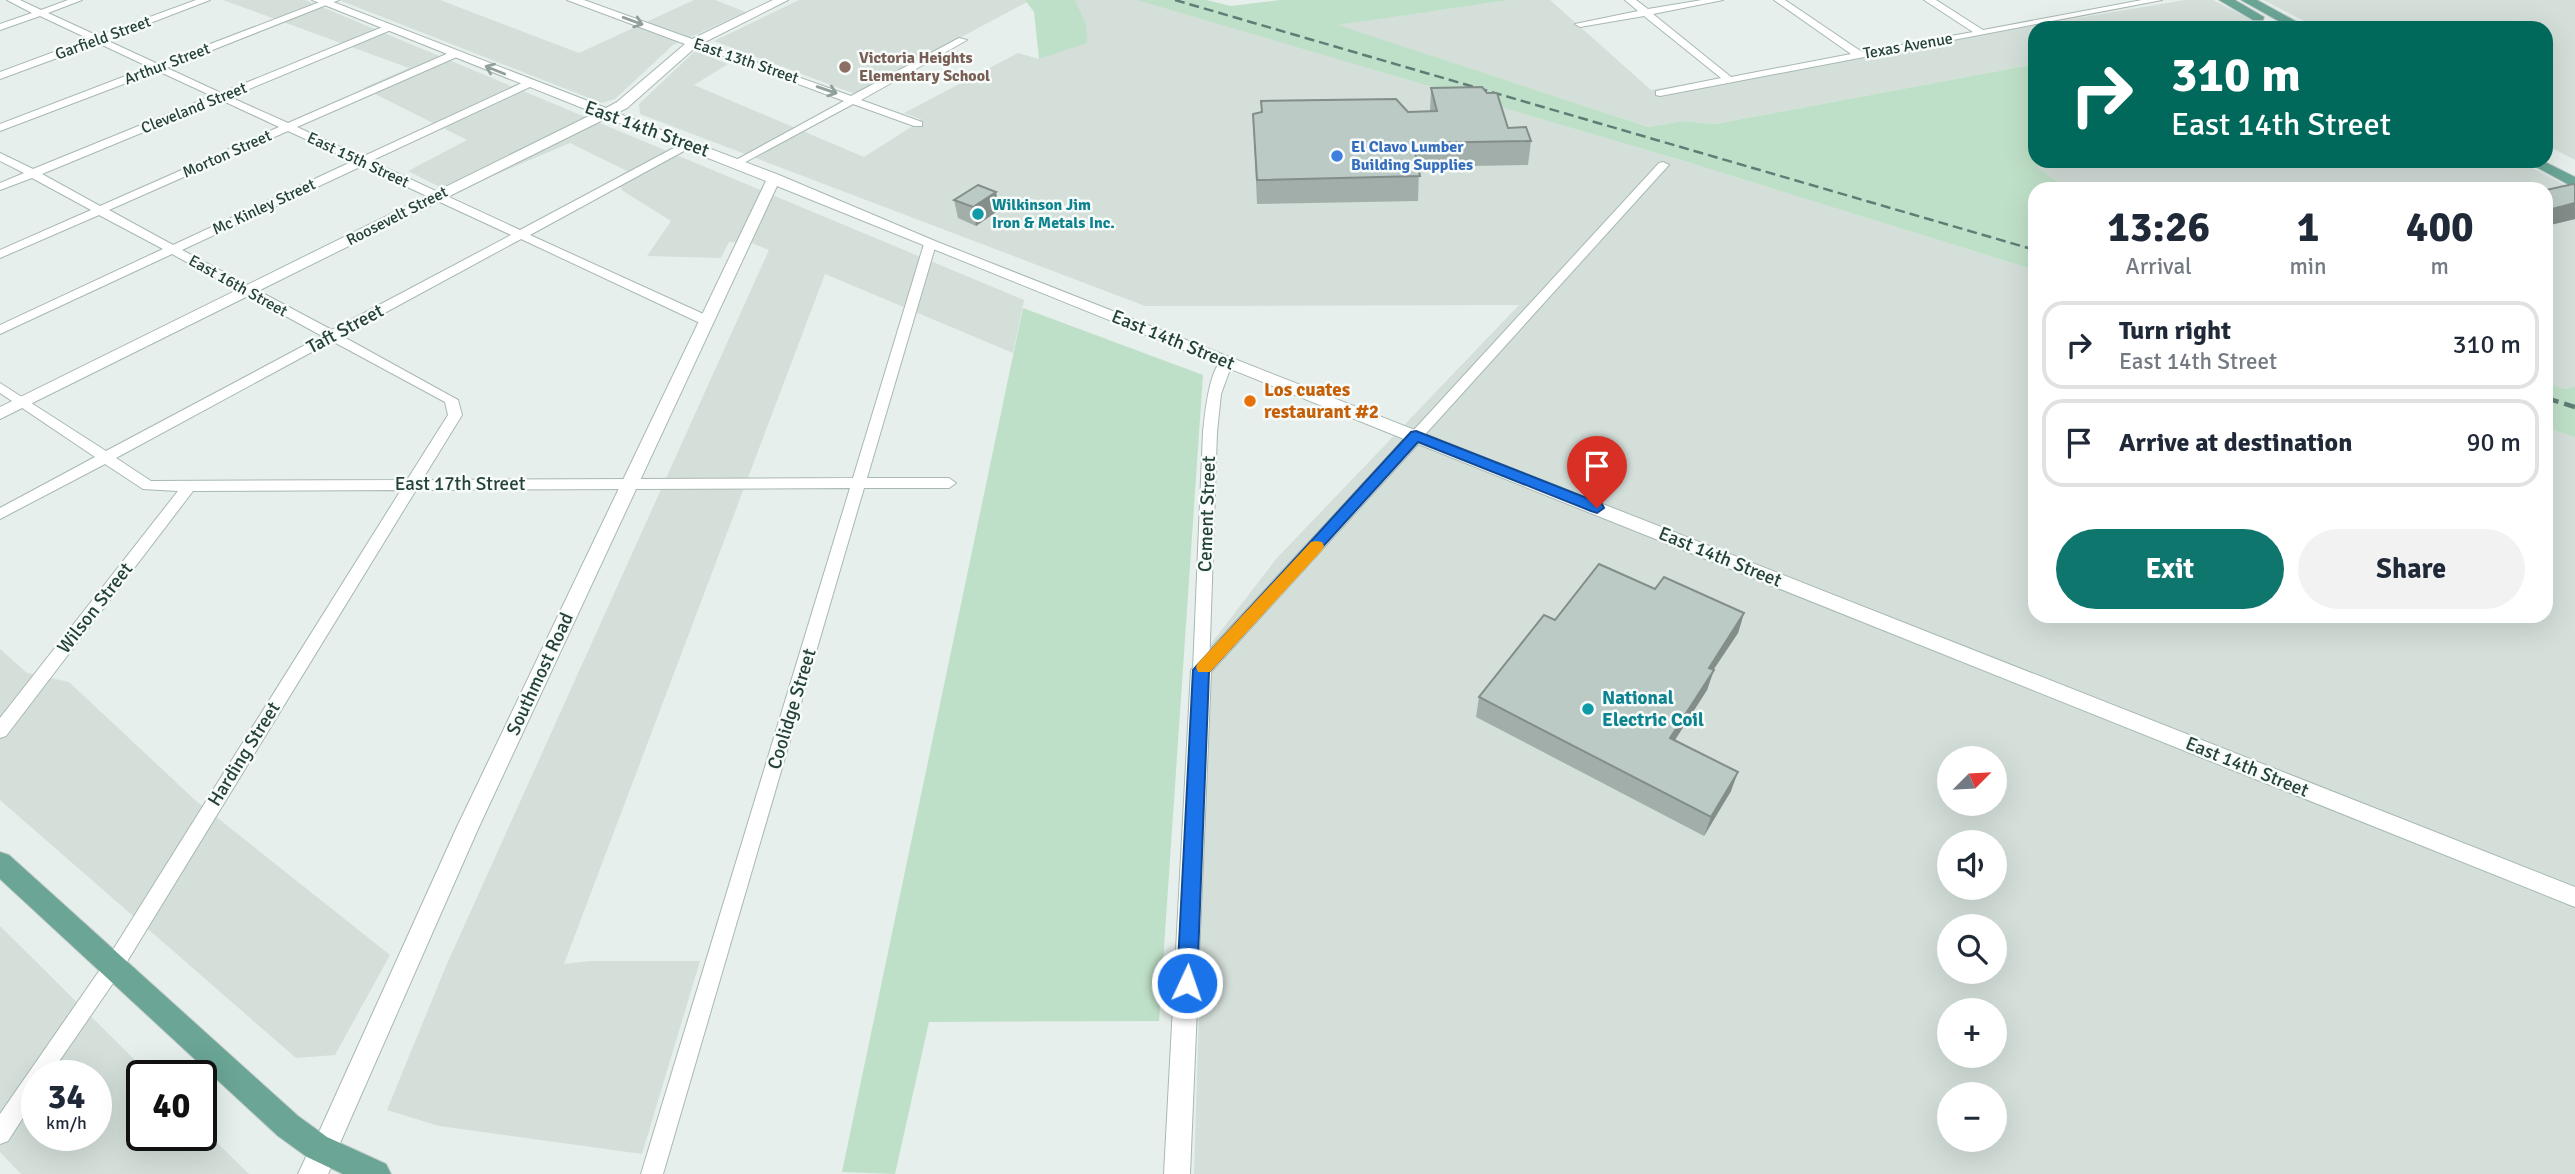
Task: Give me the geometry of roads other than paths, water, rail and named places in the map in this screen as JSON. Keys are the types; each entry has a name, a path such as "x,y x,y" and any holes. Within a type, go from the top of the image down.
{"main road":[{"path":"2225,0 2266,21"},
{"path":"2247,0 2288,21"},
{"path":"2553,159 2575,170"},
{"path":"2546,168 2575,183"},
{"path":"0,863 288,1126 318,1162 376,1174"}],"street":[{"name":"East 15th Street","path":"12,0 705,320"},
{"path":"0,27 77,0"},
{"name":"Garfield Street","path":"0,76 205,0"},
{"name":"East 13th Street","path":"573,0 918,124"},
{"name":"Roosevelt Street","path":"0,414 622,106 693,43 782,0"},
{"path":"1630,0 1728,79"},
{"path":"1580,23 1718,0"},
{"path":"1779,0 1859,55"},
{"path":"1929,0 1982,33"},
{"path":"2077,0 2096,11"},
{"name":"Texas Avenue","path":"2044,21 2157,0"},
{"name":"East 14th Street","path":"326,1 604,114 738,163 930,244 2575,897"},
{"name":"Arthur Street","path":"0,128 326,1"},
{"name":"Texas Avenue","path":"1660,93 2028,24"},
{"name":"Cleveland Street","path":"0,187 388,28"},
{"path":"738,163 962,40"},
{"name":"Morton Street","path":"0,254 455,54"},
{"name":"Mc Kinley Street","path":"0,330 528,83"},
{"name":"Taft Street","path":"0,514 689,144"},
{"name":"East 16th Street","path":"0,156 451,400 455,415 447,428"},
{"path":"1177,1174 1201,670 1662,164"},
{"name":"Southmost Road","path":"318,1162 467,829 774,178"},
{"name":"Coolidge Street","path":"652,1174 930,244"},
{"name":"Cement Street","path":"1201,670 1210,432 1214,394 1226,361"},
{"name":"East 17th Street","path":"0,387 148,486 949,483"},
{"name":"Harding Street","path":"48,1060 113,967 447,428"},
{"name":"Wilson Street","path":"0,731 190,485"},
{"name":"Harding Street","path":"0,1112 21,1093"},
{"name":"Harding Street","path":"0,1133 21,1101"}],"railway":[{"path":"1175,0 2028,248"},
{"path":"2553,400 2575,407"}],"place":[{"name":"Victoria Heights Elementary School","path":"845,67"},
{"name":"El Clavo Lumber Building Supplies","path":"1337,156"},
{"name":"Wilkinson Jim Iron & Metals Inc.","path":"978,214"},
{"name":"Los cuates restaurant #2","path":"1250,401"},
{"name":"National Electric Coil","path":"1588,709"}]}
